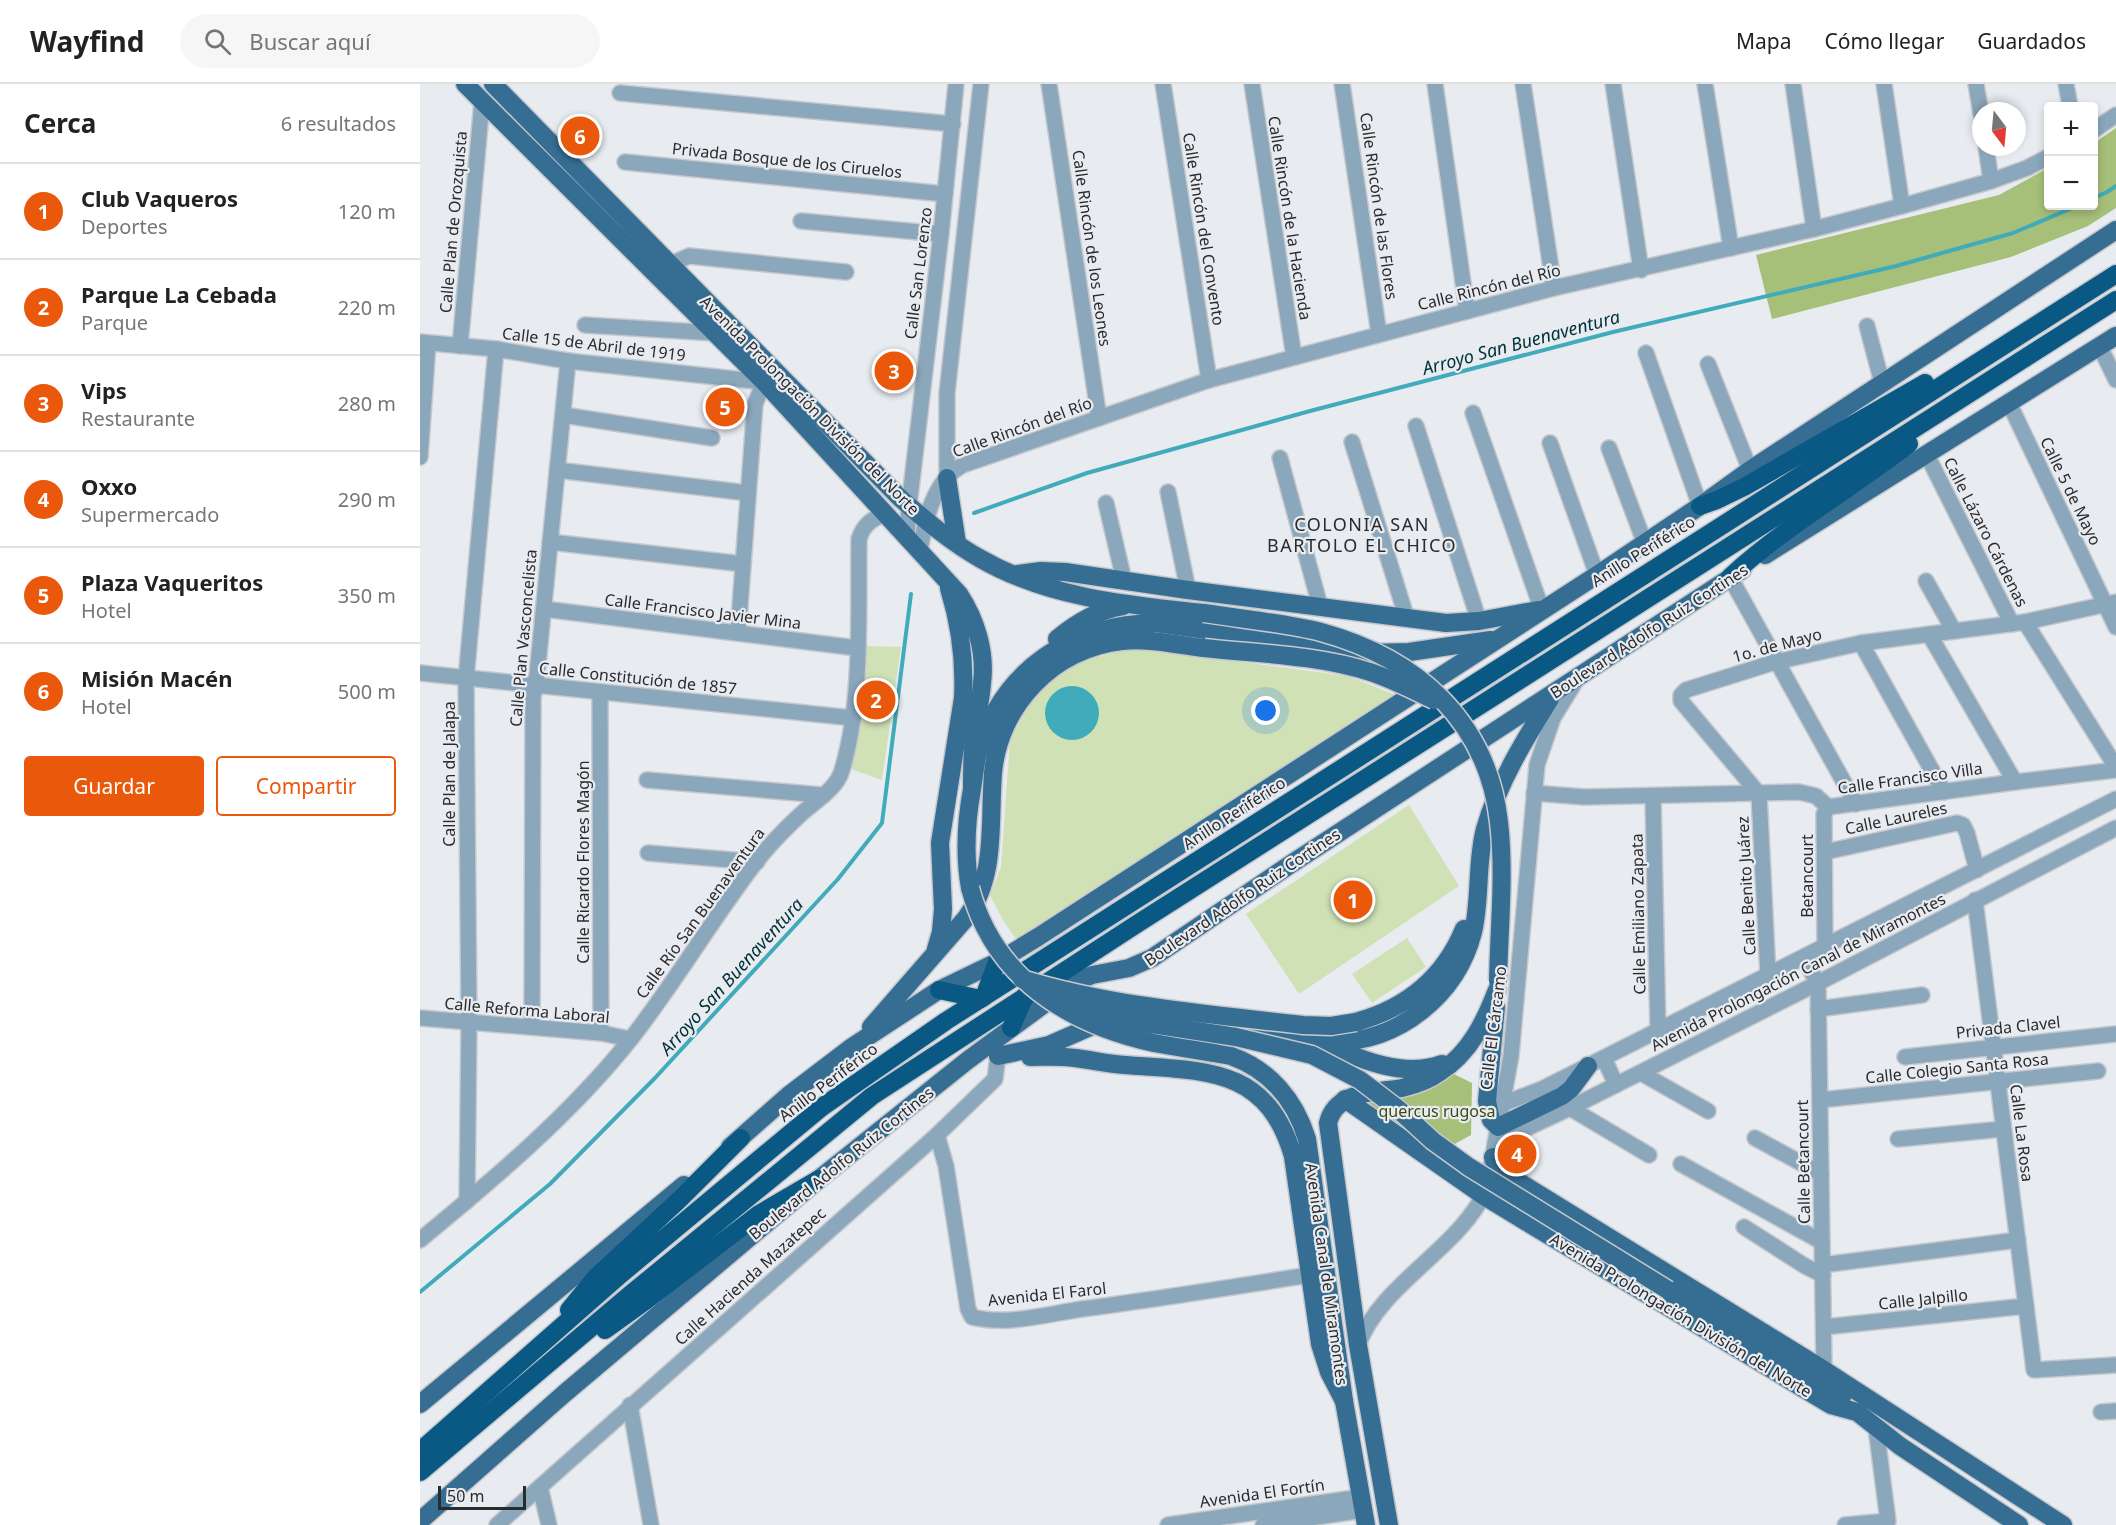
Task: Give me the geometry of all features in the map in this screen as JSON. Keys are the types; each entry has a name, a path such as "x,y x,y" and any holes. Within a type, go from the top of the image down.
{"highway":[{"name":"Anillo Periférico","path":"420,1451 620,1275 822,1107 982,998 2116,274"},
{"path":"420,1472 872,1096 1024,987 2116,300"},
{"path":"1700,506 1744,487 1920,385 1982,359"},
{"path":"1730,577 1781,533 1910,443 1949,406"},
{"path":"939,990 982,998 998,962"},
{"path":"1011,1028 1024,987"},
{"path":"557,1330 585,1287 741,1138"},
{"path":"510,1396 644,1302 759,1214 819,1179"}],"main road":[{"name":"Avenida Prolongación División del Norte","path":"465,84 764,382 959,594 971,614 983,664 975,729 971,795"},
{"name":"Avenida Prolongación División del Norte","path":"493,84 909,506 925,520 980,558 1057,591 1127,605 1204,613 1318,632 1371,648 1401,664 1424,683 1451,710 1470,734 1485,761 1499,821 1501,852 1498,985 1487,1101 1495,1142 1495,1163 1501,1171 1824,1370 2063,1525"},
{"path":"420,1404 741,1138 789,1095 852,1047 939,990 998,962 1038,938 1645,544 1750,470 2116,230"},
{"name":"Boulevard Adolfo Ruiz Cortines","path":"420,1521 565,1393 819,1179 968,1059 997,1048 1011,1028 1055,992 1082,979 1129,968 1152,958 1310,851 1730,577 2116,336"},
{"path":"946,478 957,543"},
{"path":"1013,574 1053,571 1446,623 1479,621 1542,610"},
{"path":"934,953 942,921 940,843 964,683 961,637 946,580"},
{"path":"971,795 979,752 992,720 1006,696 1060,637 1084,620 1106,610 1127,605"},
{"path":"1032,667 1052,651 1082,636 1113,627 1142,623 1156,623 1369,653 1409,652 1499,639"},
{"path":"852,1047 879,1020 966,918 982,889 988,859 995,758 1009,720 1028,689 1059,662 1104,644 1136,640 1325,662 1370,672 1404,685 1451,710"},
{"path":"997,1048 1043,1047 1105,1022 1133,1017 1159,1018 1317,1041 1347,1041 1374,1036 1406,1020 1435,1000 1452,981 1465,958 1475,924 1482,846 1490,815 1520,750 1555,692"},
{"name":"Avenida Canal de Miramontes","path":"971,795 966,855 973,899 990,936 1024,987 1106,1028 1155,1043 1232,1056 1251,1064 1272,1080 1288,1098 1304,1128 1310,1149 1344,1401 1364,1510"},
{"path":"1024,987 1136,1005 1303,1025 1331,1026 1356,1022 1377,1016 1404,1003 1439,972 1454,951 1461,936 1478,886"},
{"path":"1345,1099 1374,1091 1401,1088 1428,1079 1448,1067 1464,1052 1480,1027 1498,985"},
{"path":"1055,992 1092,1008 1132,1021 1236,1038 1312,1055 1360,1080 1398,1108 1433,1141 1469,1167 1839,1394 1857,1413"},
{"path":"1317,1041 1365,1059 1414,1070 1436,1066 1464,1052"},
{"path":"997,1048 1109,1064 1214,1074 1238,1082 1257,1094 1278,1116 1291,1148 1320,1344 1329,1372 1344,1401"},
{"path":"1495,1142 1562,1096 1596,1062"},
{"name":"Avenida Prolongación División del Norte","path":"1345,1099 1484,1196 1831,1405 1857,1413 1988,1506 2019,1525"},
{"name":"Avenida Canal de Miramontes","path":"1345,1099 1332,1112 1328,1129 1358,1345 1389,1525"},
{"path":"1504,1208 1506,1194 1522,1183"},
{"path":"1988,1506 1998,1488 2004,1487"}],"street":[{"name":"Calle San Lorenzo","path":"907,538 956,84"},
{"path":"920,551 925,520 946,478 947,393 981,84"},
{"name":"Calle Rincón de los Leones","path":"1050,84 1099,418"},
{"name":"Calle Rincón del Convento","path":"1163,84 1209,380"},
{"name":"Calle Rincón de la Hacienda","path":"1252,84 1294,357"},
{"name":"Calle Rincón de las Flores","path":"1342,84 1379,334"},
{"path":"1435,84 1467,311"},
{"path":"1523,84 1554,288"},
{"path":"1614,84 1641,270"},
{"path":"1705,84 1731,248"},
{"path":"1793,84 1814,229"},
{"path":"1884,84 1902,206"},
{"path":"1977,84 1979,102"},
{"path":"2066,84 2069,102"},
{"path":"620,93 952,124"},
{"name":"Calle Plan de Orozquista","path":"460,346 482,102"},
{"path":"2098,127 2116,115"},
{"path":"1987,156 1991,181"},
{"name":"Calle Rincón del Río","path":"946,478 963,465 1209,380 1554,288 1641,270 1902,206 1991,181 2044,160"},
{"name":"Privada Bosque de los Ciruelos","path":"625,162 945,194"},
{"path":"801,221 941,234"},
{"path":"671,264 689,256 846,272"},
{"path":"585,325 715,333"},
{"path":"1867,326 1882,383"},
{"path":"420,457 424,343"},
{"name":"Calle 15 de Abril de 1919","path":"424,343 495,349 568,361 764,382"},
{"path":"2100,347 2116,380"},
{"name":"Calle Plan de Jalapa","path":"468,1201 466,679 495,349"},
{"path":"1646,353 1700,506"},
{"name":"Calle Plan Vasconcelista","path":"532,1027 533,697 544,609 568,361"},
{"path":"1708,364 1750,470"},
{"path":"738,633 755,404 764,382"},
{"name":"Calle 5 de Mayo","path":"2009,403 2111,603 2116,627"},
{"path":"1473,413 1542,610"},
{"path":"563,415 712,438"},
{"path":"1416,426 1479,621"},
{"path":"1352,442 1407,619"},
{"path":"1550,442 1597,575"},
{"path":"1609,448 1645,544"},
{"name":"Calle Lázaro Cárdenas","path":"1927,455 2018,623 2116,769"},
{"path":"1280,458 1320,606"},
{"path":"557,470 748,493"},
{"path":"1168,492 1188,590"},
{"path":"1106,503 1124,580"},
{"name":"Calle Río San Buenaventura","path":"420,1240 468,1201 564,1113 630,1039 757,862 779,836 833,787 842,772 853,718 858,648 859,539 862,529 873,519 884,514"},
{"path":"550,542 743,564"},
{"path":"1730,577 1775,662 1856,804"},
{"path":"1926,581 1954,631"},
{"name":"1o. de Mayo","path":"1759,794 1681,701 1681,695 1686,690 1775,662 1861,643 2018,623 2111,603"},
{"name":"Calle Francisco Javier Mina","path":"544,609 858,648"},
{"path":"1929,634 2014,782"},
{"path":"1861,643 1944,792"},
{"name":"Calle Constitución de 1857","path":"420,674 853,718"},
{"name":"Calle El Cárcamo","path":"1358,1345 1366,1327 1379,1309 1468,1219 1484,1196 1490,1178 1511,1056 1538,765 1547,734 1560,704 1579,677"},
{"name":"Calle Ricardo Flores Magón","path":"600,692 601,1033"},
{"name":"Calle Francisco Villa","path":"1534,793 1584,797 1799,792 1816,796 1828,807 2116,769"},
{"path":"647,780 822,795"},
{"name":"Calle Benito Juárez","path":"1759,794 1768,975"},
{"name":"Calle Emiliano Zapata","path":"1653,796 1658,1031"},
{"name":"Avenida Prolongación Canal de Miramontes","path":"1502,1104 1542,1089 2116,800"},
{"name":"Betancourt","path":"1825,947 1824,814 1828,807"},
{"name":"Calle Laureles","path":"1825,852 1957,823 1963,825 1967,832 1977,870"},
{"name":"Avenida Prolongación Canal de Miramontes","path":"1495,1142 1570,1108 1818,983 2116,828"},
{"path":"648,853 757,862"},
{"name":"Calle La Rosa","path":"1976,900 2034,1370 2116,1365"},
{"path":"1803,958 1818,983"},
{"name":"Calle Betancourt","path":"1818,983 1824,1370"},
{"path":"1818,1009 1922,995"},
{"name":"Calle Reforma Laboral","path":"420,1018 601,1033 630,1039"},
{"name":"Privada Clavel","path":"1905,1058 1993,1046 2116,1034"},
{"name":"Calle Hacienda Mazatepec","path":"497,1525 937,1135 995,1079 997,1048"},
{"path":"1596,1062 1616,1085"},
{"name":"Calle Colegio Santa Rosa","path":"1820,1100 2098,1071"},
{"path":"1641,1072 1708,1111"},
{"path":"1570,1108 1648,1155"},
{"path":"1898,1139 2003,1130"},
{"name":"Avenida El Farol","path":"937,1135 946,1167 968,1309 972,1317 983,1320 1022,1318 1152,1301 1309,1275"},
{"path":"1755,1138 1821,1174"},
{"path":"1681,1164 1822,1242"},
{"path":"1744,1227 1805,1266 1823,1270 2018,1240"},
{"name":"Calle Jalpillo","path":"1824,1327 2026,1306"},
{"path":"630,1406 651,1525"},
{"path":"1845,1525 1888,1523 1876,1428"},
{"path":"540,1487 549,1525"},
{"name":"Avenida El Fortín","path":"1168,1525 1364,1510"},
{"name":"Avenida El Fortín","path":"1263,1525 1364,1510"}],"green space":[{"path":"2116,128 2116,208 2088,226 2011,257 1772,319 1756,255 1999,195 2044,170 2044,210 2098,210 2098,140"},
{"path":"866,646 901,647 882,780 848,768"},
{"path":"1135,648 1348,676 1398,696 1018,942 990,895 1001,867 1010,740 1029,704 1056,675 1088,659"},
{"path":"1409,805 1459,886 1299,994 1246,914"},
{"path":"1407,938 1426,967 1372,1003 1352,974"},
{"name":"quercus rugosa","path":"1450,1072 1472,1083 1471,1135 1440,1152 1363,1105 1372,1097"}],"water":[{"path":"1072,686 1082,688 1091,694 1097,703 1099,713 1097,723 1091,732 1082,738 1072,740 1062,738 1053,732 1047,723 1045,713 1047,703 1053,694 1062,688"}],"waterway":[{"name":"Arroyo San Buenaventura","path":"2098,196 2116,186"},
{"name":"Arroyo San Buenaventura","path":"974,513 1087,473 1310,411 1613,332 1896,266 2013,233 2068,210"},
{"name":"Arroyo San Buenaventura","path":"420,1292 550,1184 655,1078 838,879 882,823 911,594"}],"place":[{"name":"Misión Macén","path":"580,136"},
{"name":"Vips","path":"894,371"},
{"name":"Plaza Vaqueritos","path":"725,407"},
{"name":"Parque La Cebada","path":"876,700"},
{"name":"Club Vaqueros","path":"1353,900"},
{"name":"Oxxo","path":"1517,1154"}],"district":[{"name":"COLONIA SAN BARTOLO EL CHICO","path":"1362,534"}]}
